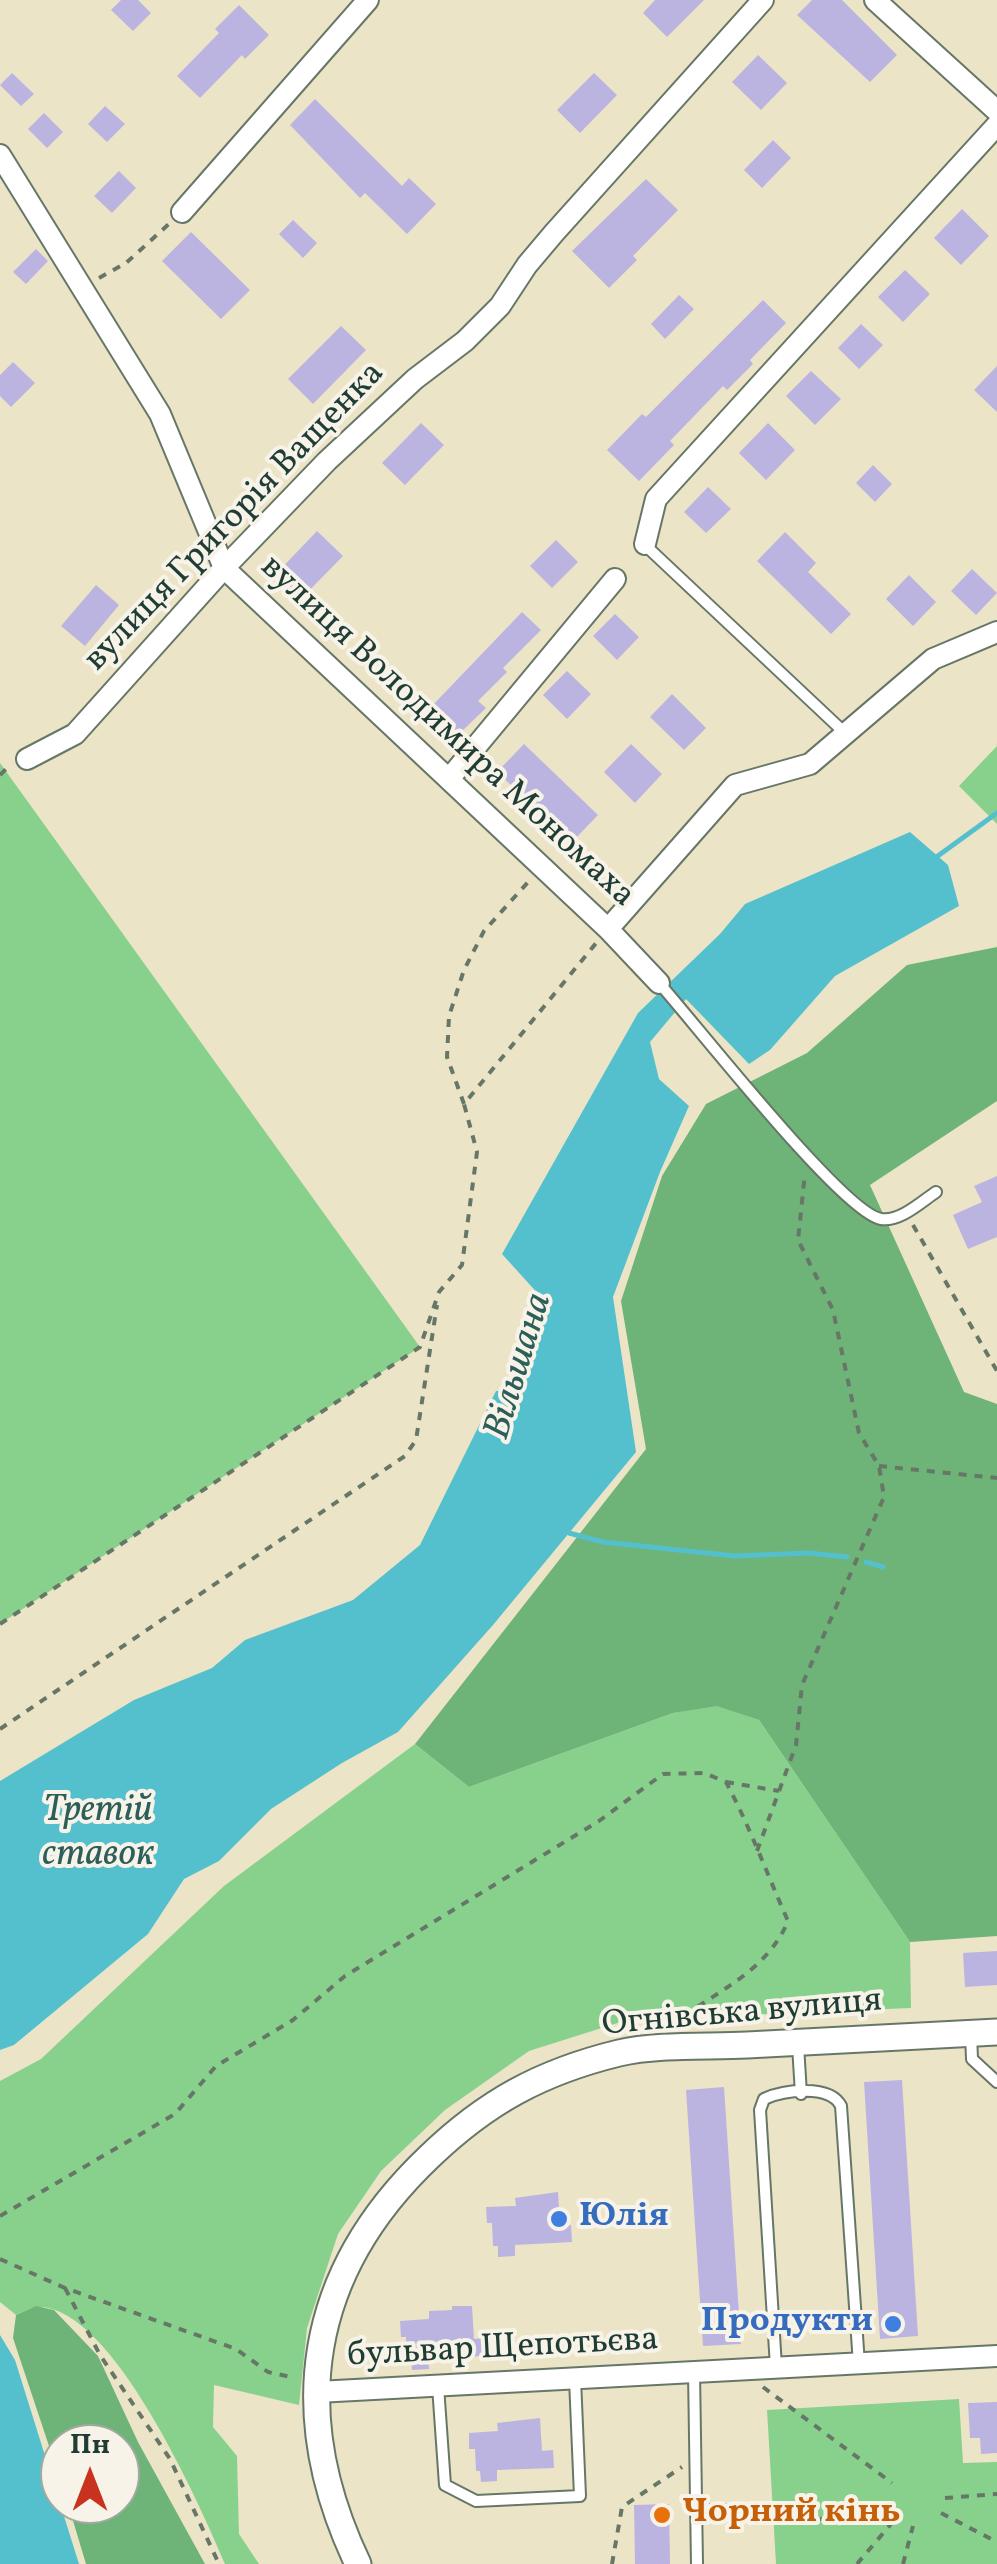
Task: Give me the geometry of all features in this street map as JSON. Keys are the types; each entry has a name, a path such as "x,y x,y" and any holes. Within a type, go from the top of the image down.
{"street":[{"path":"182,212 368,0"},
{"name":"вулиця Григорія Ващенка","path":"27,759 76,734 224,568 327,461 415,379 466,341 500,306 554,233 762,0"},
{"path":"876,0 997,111"},
{"path":"645,544 656,499 997,125"},
{"name":"вулиця Володимира Мономаха","path":"0,155 160,414 224,568 542,866 660,983"},
{"path":"449,779 615,579"},
{"path":"608,929 735,785 810,764 933,658 997,632"},
{"name":"Огнівська вулиця","path":"358,2564 338,2522 323,2467 312,2386 322,2332 355,2245 398,2185 463,2124 536,2078 622,2052 997,2032"},
{"name":"бульвар Щепотьєва","path":"312,2386 438,2386 997,2356"}],"lane":[{"path":"645,544 846,734"},
{"path":"660,983 807,1156 858,1208 882,1219 904,1214 936,1192"},
{"path":"971,2033 972,2059 997,2082"},
{"path":"798,2043 800,2094"},
{"path":"776,2368 760,2110 764,2100 775,2094 826,2092 836,2097 841,2106 859,2364"},
{"name":"бульвар Щепотьєва","path":"694,2372 697,2564"},
{"path":"438,2386 445,2485 476,2501 580,2496 575,2378"}],"path":[{"path":"82,288 126,263 182,212"},
{"path":"0,775 5,768"},
{"path":"0,1624 420,1347 439,1292 462,1265 476,1152 447,1057 449,1016 464,970 484,932 542,866"},
{"path":"464,1104 608,929"},
{"path":"756,1851 796,1745 802,1685 884,1497 879,1466 859,1433 833,1310 798,1240 807,1156"},
{"path":"904,1214 926,1243 997,1371"},
{"path":"0,1729 405,1456 416,1440 439,1292"},
{"path":"879,1466 997,1478"},
{"path":"0,2216 175,2114 216,2066 293,2020 346,1976 598,1821 663,1774 704,1773 726,1782 779,1791"},
{"path":"695,2048 694,2008 747,1973 779,1943 788,1920 756,1851 752,1832 726,1782"},
{"path":"0,2259 65,2288 236,2348 268,2372 312,2386"},
{"path":"65,2288 100,2355 170,2459 219,2564"},
{"path":"739,2370 892,2482"},
{"path":"612,2564 622,2506 695,2458"},
{"path":"946,2498 997,2494"},
{"path":"696,2505 762,2505 809,2519 897,2518 857,2564"},
{"path":"940,2513 997,2542"},
{"path":"904,2564 914,2526"}],"green space":[{"path":"997,746 997,824 959,786"},
{"path":"0,763 420,1347 0,1624"},
{"path":"997,947 997,1101 870,1185 964,1392 997,1404 997,1936 910,1942 759,1720 717,1706 673,1713 469,1787 415,1744 646,1449 621,1301 662,1176 706,1104 807,1053 907,965"},
{"path":"717,1705 759,1720 910,1942 911,2008 627,2020 529,2051 445,2110 381,2171 338,2234 307,2328 299,2405 214,2385 213,2427 237,2456 239,2534 259,2564 225,2564 150,2413 95,2338 66,2315 38,2307 16,2315 0,2302 0,2081 41,2059 224,1886 415,1744 469,1787 673,1713"},
{"path":"36,2306 54,2310 98,2356 130,2424 42,2424 13,2338 16,2315"},
{"path":"959,2399 963,2463 997,2462 997,2564 776,2564 767,2410"},
{"path":"140,2446 205,2564 86,2564 74,2524 140,2524"}],"water":[{"name":"Третій ставок","path":"910,832 948,865 959,906 835,976 770,1050 749,1064 686,999 650,1042 659,1079 689,1106 613,1297 636,1452 493,1625 398,1732 271,1809 219,1861 184,1879 148,1934 14,2045 0,2050 0,1781 134,1700 212,1668 245,1640 353,1600 420,1545 496,1391 510,1391 541,1297 502,1254 638,1013 720,934 745,904"},
{"path":"0,2335 15,2360 40,2440 40,2524 66,2524 79,2564 0,2564"}],"building":[{"path":"121,0 138,0 151,13 133,31 111,10"},
{"path":"655,0 704,0 667,37 643,13"},
{"path":"812,0 842,0 897,55 870,82 797,15"},
{"path":"239,5 269,35 245,59 242,55 200,98 177,76 219,33 215,29"},
{"path":"758,55 787,83 761,110 732,82"},
{"path":"12,73 34,94 21,106 0,85"},
{"path":"594,73 617,95 580,133 557,110"},
{"path":"315,99 402,186 409,178 436,204 407,234 365,193 360,198 290,125"},
{"path":"105,106 125,124 107,142 88,124"},
{"path":"44,113 63,132 47,148 28,129"},
{"path":"773,140 791,158 762,188 744,170"},
{"path":"119,171 136,188 112,213 94,196"},
{"path":"646,179 678,210 633,256 637,260 609,288 572,251"},
{"path":"962,209 989,236 961,265 934,238"},
{"path":"293,220 317,243 303,258 279,234"},
{"path":"191,232 250,290 221,319 162,261"},
{"path":"36,249 48,261 26,284 13,272"},
{"path":"905,270 930,294 903,322 878,297"},
{"path":"679,295 694,309 665,339 651,324"},
{"path":"763,300 786,323 750,360 753,364 727,390 723,386 670,441 674,445 639,481 607,450 642,414 646,417"},
{"path":"861,324 883,345 859,369 838,348"},
{"path":"341,326 366,350 313,404 288,379"},
{"path":"13,362 35,383 11,407 0,396 0,375"},
{"path":"997,366 997,412 974,390"},
{"path":"811,371 841,399 815,425 786,396"},
{"path":"421,423 444,445 405,485 382,463"},
{"path":"768,423 795,450 766,480 739,453"},
{"path":"873,465 892,484 875,502 856,483"},
{"path":"708,487 731,509 706,533 684,512"},
{"path":"317,531 343,556 300,600 274,576"},
{"path":"785,532 816,563 808,572 851,614 831,634 757,561"},
{"path":"556,540 578,562 552,588 530,566"},
{"path":"972,569 997,593 976,615 951,591"},
{"path":"909,575 936,602 913,626 886,599"},
{"path":"96,585 119,605 85,646 61,626"},
{"path":"522,612 541,630 503,668 507,672 478,701 486,708 458,735 430,708"},
{"path":"615,614 639,637 617,660 593,636"},
{"path":"567,671 591,694 567,719 543,695"},
{"path":"672,694 706,728 684,750 650,717"},
{"path":"524,744 598,815 572,842 497,772"},
{"path":"631,744 662,774 635,803 604,772"},
{"path":"997,1176 997,1237 968,1249 953,1215 982,1202 974,1186"},
{"path":"997,1951 997,1985 965,1987 963,1953"},
{"path":"902,2080 918,2336 880,2339 864,2082"},
{"path":"724,2087 741,2344 703,2346 686,2090"},
{"path":"558,2192 560,2225 571,2225 572,2242 515,2245 515,2256 498,2257 486,2207 516,2206 515,2198"},
{"path":"452,2306 472,2306 474,2339 485,2338 486,2356 428,2358 429,2369 412,2370 400,2321 429,2319 429,2311 452,2310"},
{"path":"997,2402 997,2453 981,2454 980,2438 970,2438 968,2403"},
{"path":"540,2418 542,2451 553,2450 554,2468 497,2470 497,2481 481,2482 475,2449 469,2449 469,2433 498,2431 497,2423"},
{"path":"669,2504 670,2564 635,2564 634,2505"}],"waterway":[{"name":"Вільшана","path":"935,858 997,813"},
{"path":"569,1533 603,1542 735,1556 808,1553 847,1557"},
{"path":"866,1562 883,1567"}],"place":[{"name":"Юлія","path":"559,2219"},
{"name":"Продукти","path":"893,2324"},
{"name":"Чорний кінь","path":"662,2515"}]}
